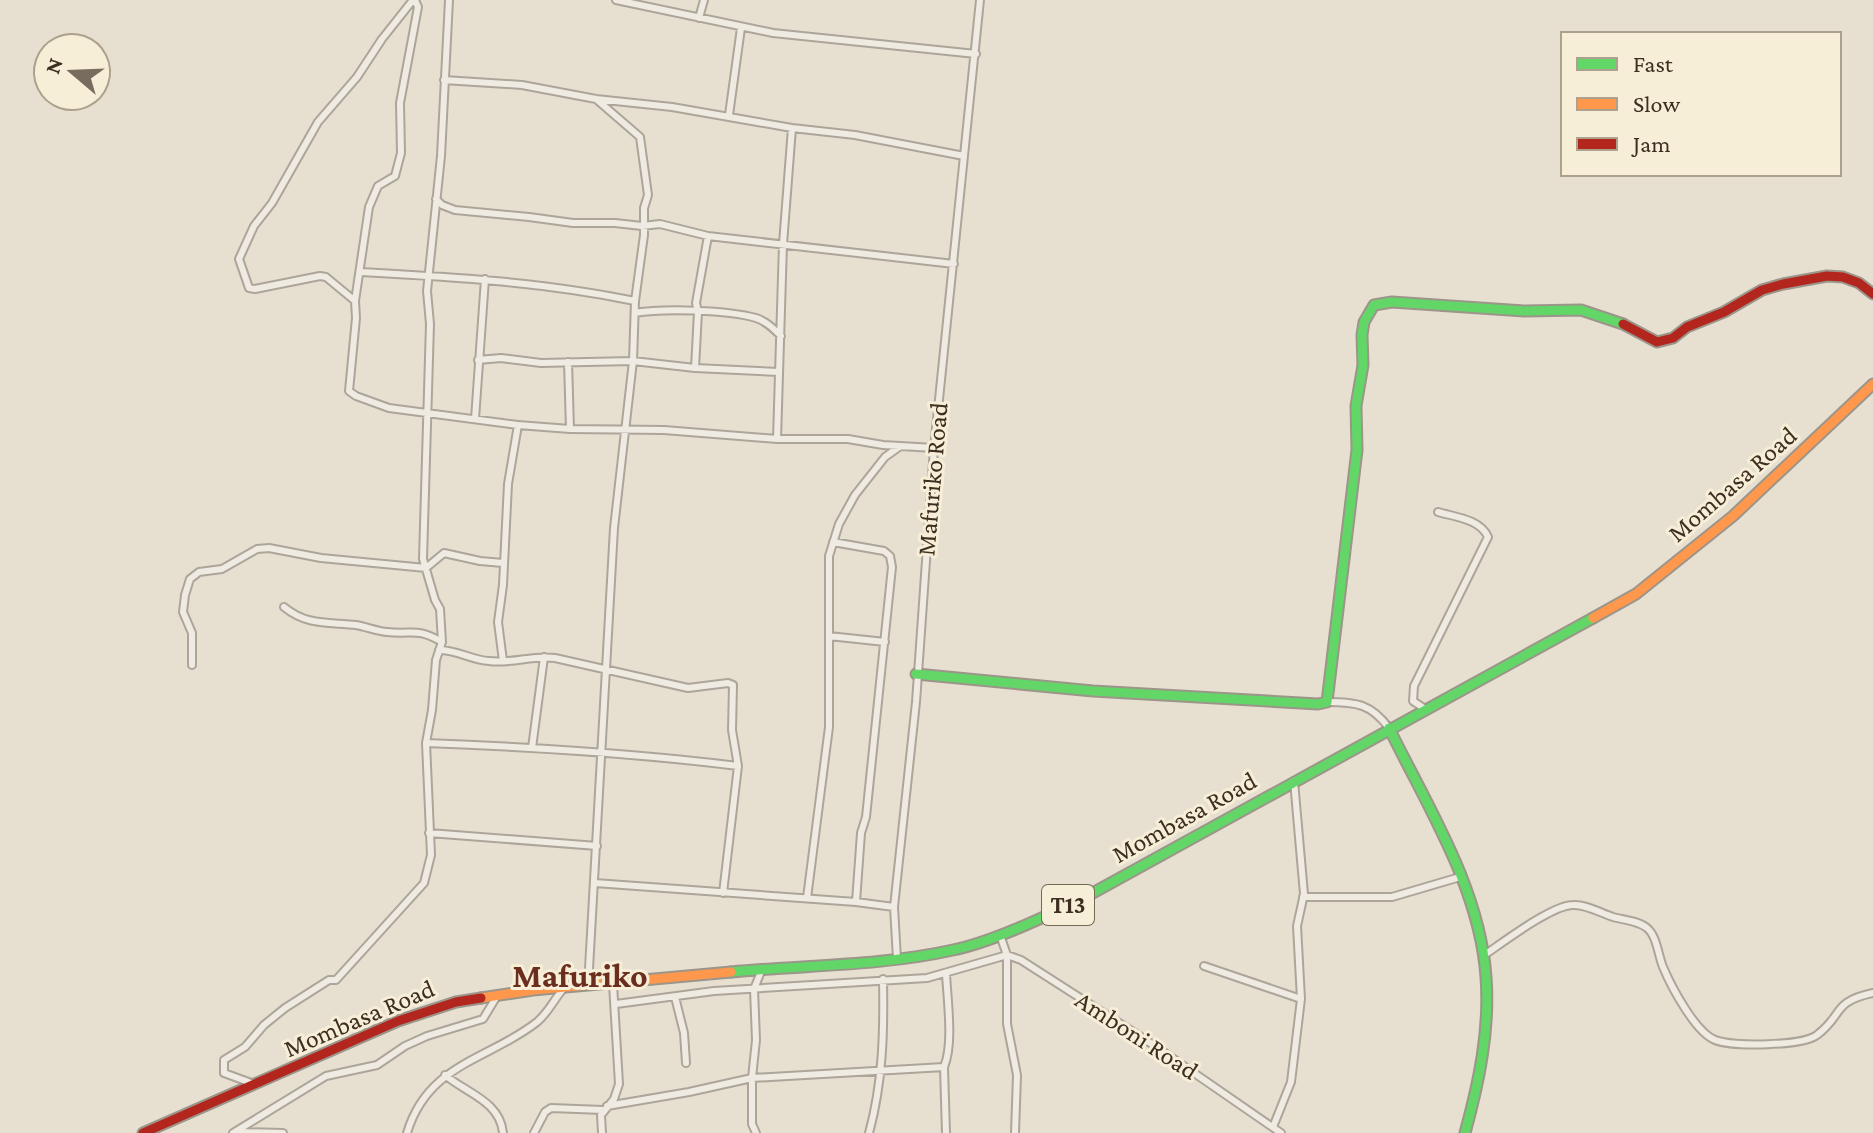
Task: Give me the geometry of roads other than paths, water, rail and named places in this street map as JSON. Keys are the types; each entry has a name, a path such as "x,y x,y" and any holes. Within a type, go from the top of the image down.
{"main road":[{"path":"916,674 1093,691 1318,704 1327,702 1357,450 1356,406 1363,365 1362,335 1364,322 1374,305 1392,302 1524,311 1581,310 1615,320 1657,342 1673,338 1687,327 1724,312 1762,290 1783,284 1827,276 1843,277 1859,283 1873,294"},
{"name":"Mombasa Road","path":"143,1133 398,1021 456,1002 564,988 897,959 956,950 1000,935 1080,900 1636,594 1733,516 1873,384"},
{"path":"1389,728 1460,877 1483,956 1486,1013 1482,1052 1465,1133"}],"street":[{"path":"355,301 326,277 320,276 252,289 247,286 239,259 254,226 272,203 318,122 357,77 382,39 414,0 418,7 400,103 401,153 395,176 378,186 369,207 355,301 349,391 389,408 518,425 664,430 777,439 848,439 934,448"},
{"path":"257,1085 224,1073 224,1060 245,1047 264,1025 285,1008 329,980 336,980 424,883 431,855 426,743 442,642 440,609 423,559 426,413 429,275 441,156 449,0"},
{"path":"616,0 741,28 976,54"},
{"path":"699,18 704,0"},
{"name":"Mafuriko Road","path":"897,959 894,907 934,448 980,0"},
{"path":"729,115 741,28"},
{"path":"444,80 522,85 596,99 729,115 964,156"},
{"path":"588,986 614,528 633,361 635,301 644,235 642,226 648,192 640,137 596,99"},
{"path":"777,439 783,244 792,128"},
{"path":"436,199 455,210 573,223 660,224 708,236 954,264"},
{"path":"695,368 696,303 708,236"},
{"path":"361,272 485,279 635,301"},
{"path":"475,419 485,279"},
{"path":"635,313 698,312 756,318 782,336"},
{"path":"478,360 633,361 779,372"},
{"path":"568,362 570,429"},
{"path":"503,661 498,622 508,484 518,425"},
{"path":"807,898 829,727 829,556 839,524 855,495 885,457 901,446"},
{"path":"1425,709 1413,701 1414,686 1488,537 1481,527 1438,512"},
{"path":"833,542 884,551 890,556 892,567 866,817 861,833 856,902"},
{"path":"192,665 192,633 183,612 190,579 199,572 222,569 257,549 426,568 444,553 503,563"},
{"path":"284,607 300,618 331,625 358,626 386,632 418,631 442,642"},
{"path":"829,636 885,642"},
{"path":"439,650 451,650 480,660 544,657 688,688 733,685 732,730 738,766 723,893"},
{"path":"532,748 544,657"},
{"path":"1327,702 1361,704 1378,713 1389,728"},
{"path":"426,743 670,757 738,766"},
{"path":"1273,1127 1291,1082 1301,999 1297,926 1303,897 1294,781"},
{"path":"429,833 597,846"},
{"path":"1303,897 1392,897 1460,877"},
{"path":"595,883 894,907"},
{"path":"1483,956 1557,908 1574,904 1642,924 1651,931 1663,966 1682,1003 1714,1039 1728,1042 1801,1041 1816,1037 1842,1004 1873,993"},
{"path":"1000,935 1007,955 1007,1024 1017,1075 1015,1133"},
{"path":"616,1004 714,991 927,978 1007,955"},
{"name":"Amboni Road","path":"1007,955 1021,960 1155,1046 1281,1133"},
{"path":"1204,966 1301,999"},
{"path":"756,1133 752,1124 756,1040 754,989 762,969"},
{"path":"946,973 946,1133"},
{"path":"869,1133 881,1070 883,979"},
{"path":"602,1133 600,1121 605,1108 614,1099 619,1084 613,984"},
{"path":"407,1133 417,1112 445,1075 535,1023 564,988"},
{"path":"234,1133 326,1076 377,1065 427,1036 483,1019 497,996"},
{"path":"675,997 684,1033 686,1063"},
{"path":"534,1133 545,1112 551,1108 605,1108 752,1078 944,1067"},
{"path":"445,1075 461,1089 491,1105 502,1123 503,1133"},
{"path":"234,1133 283,1133"}],"district":[{"name":"Mafuriko","path":"580,975"}]}
